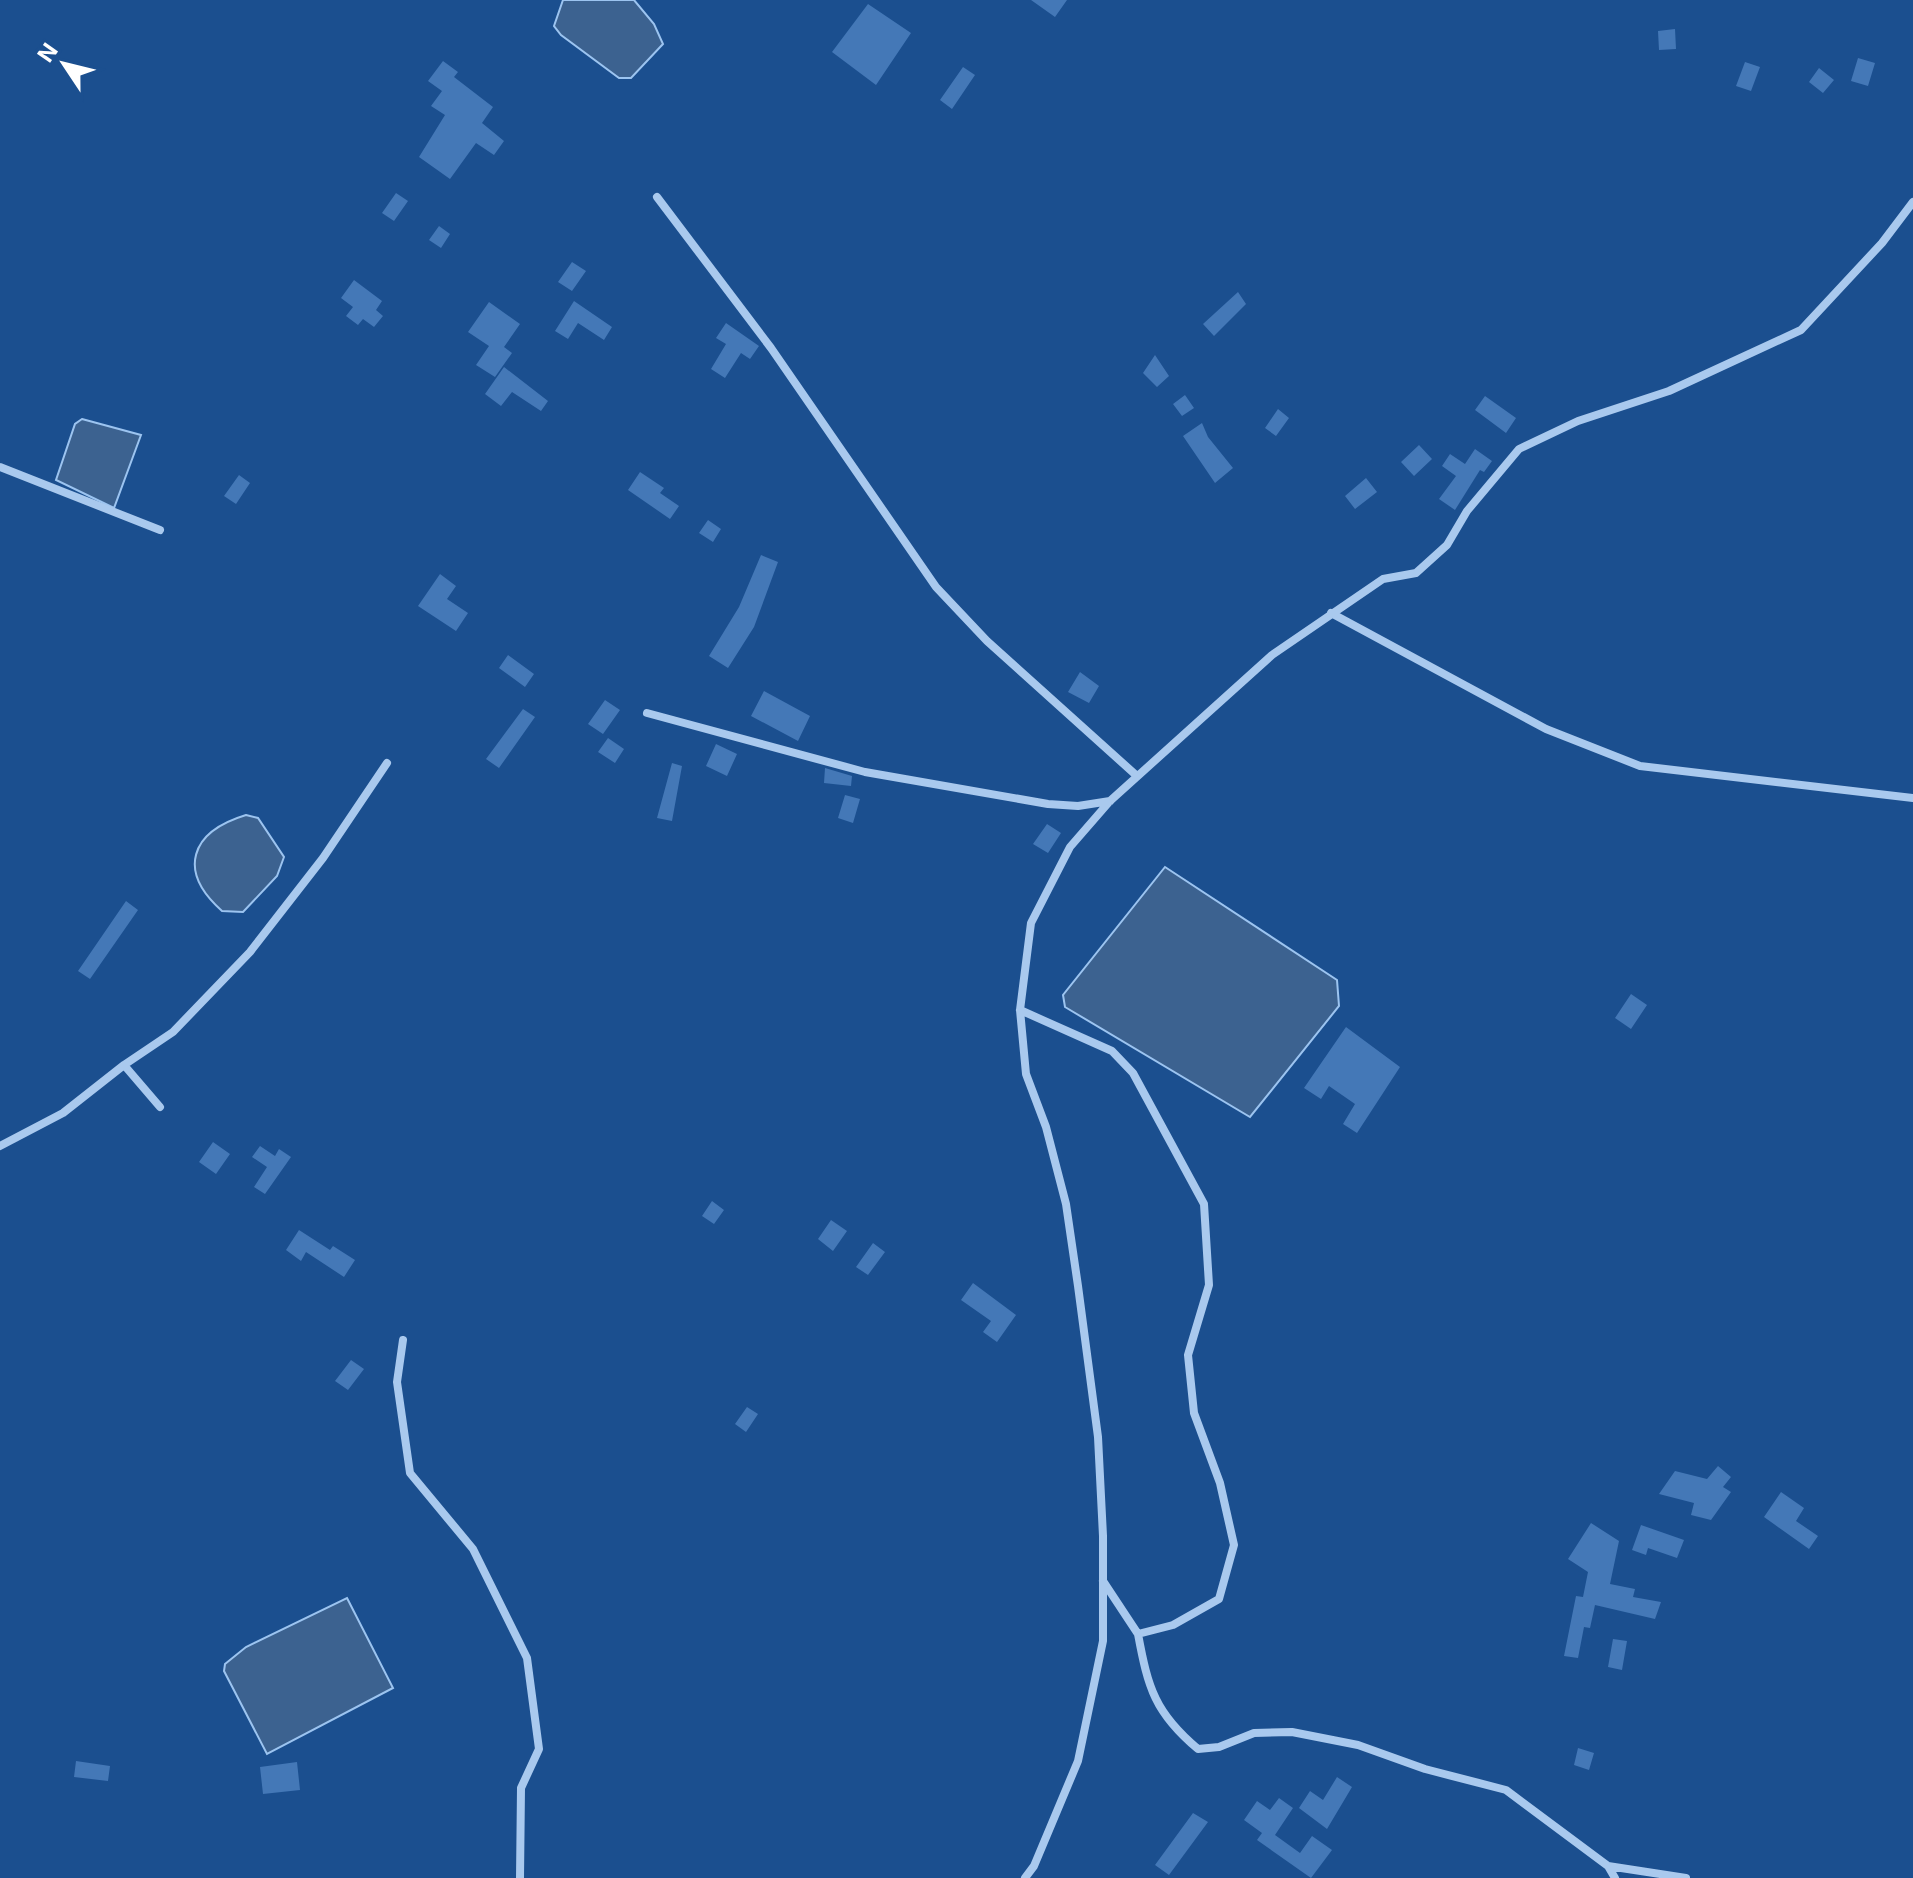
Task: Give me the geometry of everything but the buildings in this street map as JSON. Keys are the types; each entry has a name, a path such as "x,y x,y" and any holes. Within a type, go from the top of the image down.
{"street":[{"path":"657,197 771,348 936,587 987,641 1137,776"},
{"path":"1025,1878 1034,1866 1078,1761 1103,1641 1098,1437 1068,1218 1046,1127 1026,1074 1020,1010 1031,923 1070,847 1110,801 1272,655 1383,579 1416,573 1447,545 1467,511 1519,449 1578,421 1669,391 1801,330 1882,243 1913,202"},
{"path":"0,467 160,530"},
{"path":"1331,613 1546,729 1640,766 1913,798"},
{"path":"647,713 865,772 1048,804 1078,806 1110,801"},
{"path":"0,1146 63,1113 124,1065 173,1032 250,952 323,858 387,763"},
{"path":"1020,1010 1112,1051 1133,1073 1204,1204 1209,1285 1188,1355 1194,1413 1220,1483 1234,1545 1219,1599 1173,1625 1138,1634"},
{"path":"124,1065 160,1107"},
{"path":"403,1340 397,1382 410,1473 473,1549 527,1658 539,1749 521,1788 520,1878"},
{"path":"1103,1581 1138,1634 1147,1684 1172,1727 1198,1749 1219,1747 1254,1733 1292,1732 1358,1745 1425,1769 1506,1790 1608,1866 1615,1878"},
{"path":"1608,1866 1686,1878"}],"water":[{"path":"563,0 634,0 654,24 663,44 631,78 619,78 561,35 554,26"},
{"path":"82,419 141,435 114,508 56,480 75,424"},
{"path":"246,815 258,818 284,857 277,876 243,912 222,911 199,882 195,868 196,854 212,832"},
{"path":"1165,867 1337,980 1339,1006 1250,1117 1065,1007 1063,995"},
{"path":"347,1598 393,1688 267,1754 224,1671 225,1664 246,1647"}]}
